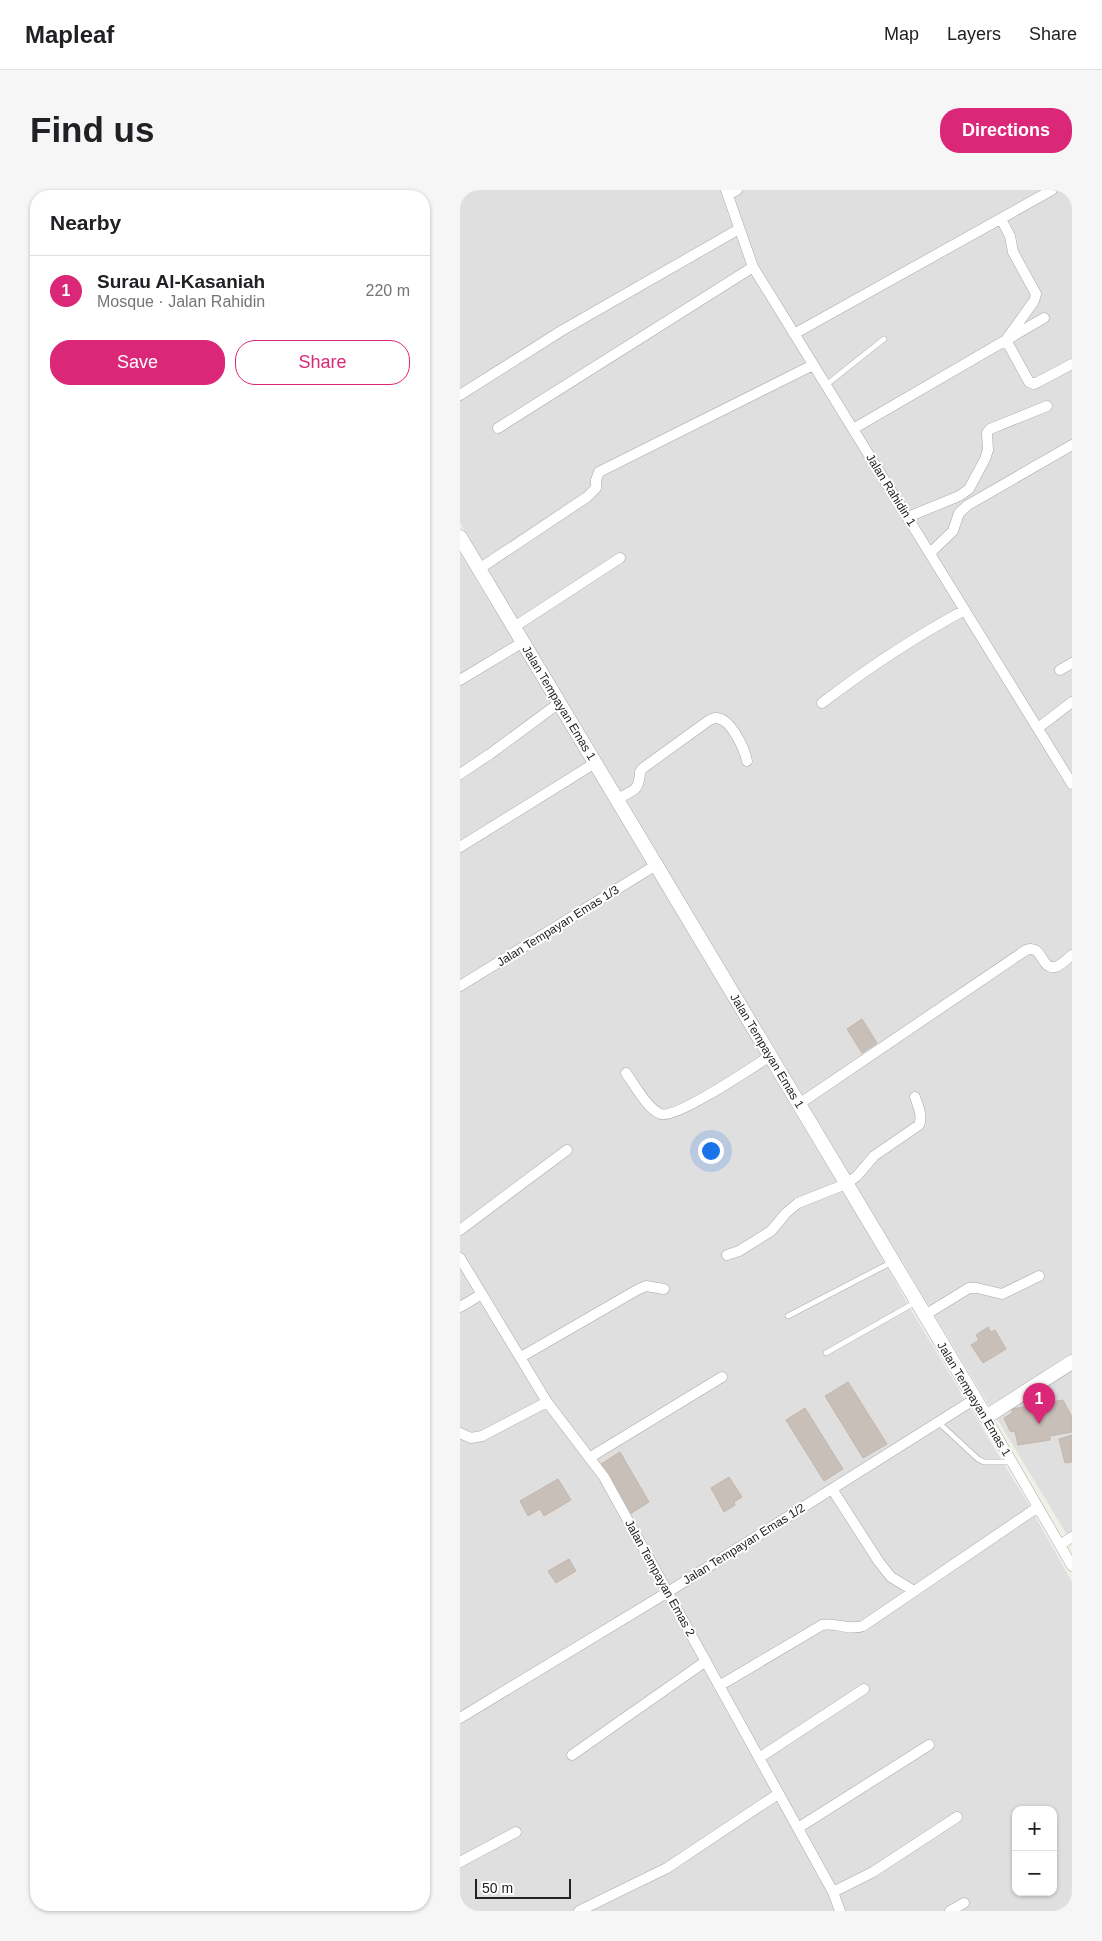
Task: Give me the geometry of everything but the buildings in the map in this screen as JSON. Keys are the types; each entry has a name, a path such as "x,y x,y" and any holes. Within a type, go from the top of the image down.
{"street":[{"path":"727,193 738,190"},
{"path":"794,334 1052,190"},
{"name":"Jalan Rahidin 1","path":"727,193 753,267 1072,784"},
{"path":"1000,218 1010,236 1013,252 1036,294 1034,301 1006,340"},
{"path":"460,395 561,332 739,228"},
{"path":"498,428 753,267"},
{"path":"853,429 1044,318"},
{"path":"1006,340 1029,382 1038,382 1072,364"},
{"path":"479,569 587,497 596,488 599,472 813,365"},
{"path":"908,517 959,496 969,489 985,459 988,450 987,433 990,429 1047,406"},
{"path":"930,553 953,531 959,513 968,505 1072,445"},
{"name":"Jalan Tempayan Emas 1","path":"460,537 986,1417 1072,1566"},
{"path":"514,627 620,558"},
{"path":"822,702 923,632 965,610"},
{"path":"460,680 523,642"},
{"path":"1060,670 1072,663"},
{"path":"1038,728 1072,702"},
{"path":"460,774 559,703"},
{"path":"617,799 639,785 640,772 643,768 708,721 715,718 722,719 728,724 744,750 748,761"},
{"path":"460,847 595,763"},
{"name":"Jalan Tempayan Emas 1/3","path":"460,986 656,865"},
{"path":"799,1104 1026,950 1037,950 1051,967 1059,965 1072,956"},
{"path":"626,1073 652,1109 661,1114 670,1115 685,1108 770,1056"},
{"path":"728,1254 739,1251 771,1231 786,1213 798,1203 846,1184 857,1176 874,1156 919,1125 921,1116 916,1097"},
{"path":"460,1230 567,1150"},
{"name":"Jalan Tempayan Emas 2","path":"460,1258 547,1402 604,1477 833,1892 840,1911"},
{"path":"924,1315 969,1288 1002,1294 1039,1276"},
{"path":"521,1357 637,1290 646,1286 664,1288"},
{"path":"460,1307 482,1294"},
{"path":"986,1417 1072,1362"},
{"path":"589,1458 722,1377"},
{"name":"Jalan Tempayan Emas 1/2","path":"460,1718 668,1592 974,1399"},
{"path":"460,1433 471,1438 482,1436 547,1402"},
{"path":"832,1489 879,1562 891,1576 914,1591"},
{"path":"719,1686 822,1625 858,1628 1038,1506"},
{"path":"1060,1545 1072,1538"},
{"path":"572,1755 706,1661"},
{"path":"759,1758 864,1688"},
{"path":"798,1828 929,1745"},
{"path":"579,1911 667,1868 778,1794"},
{"path":"833,1892 873,1872 957,1817"},
{"path":"460,1862 516,1832"},
{"path":"950,1911 964,1903"}],"lane":[{"path":"826,385 884,339"},
{"path":"788,1316 893,1262"},
{"path":"826,1353 916,1301"},
{"path":"938,1422 978,1459 984,1462 1012,1462"}],"shaded area":[{"path":"460,190 1072,190 1072,1543 894,1248 772,1055 695,917 460,523"},
{"path":"460,551 630,834 797,1105 911,1310 1030,1507 1072,1582 1072,1911 460,1911"}],"place":[{"name":"Surau Al-Kasaniah","path":"1039,1424"}]}
